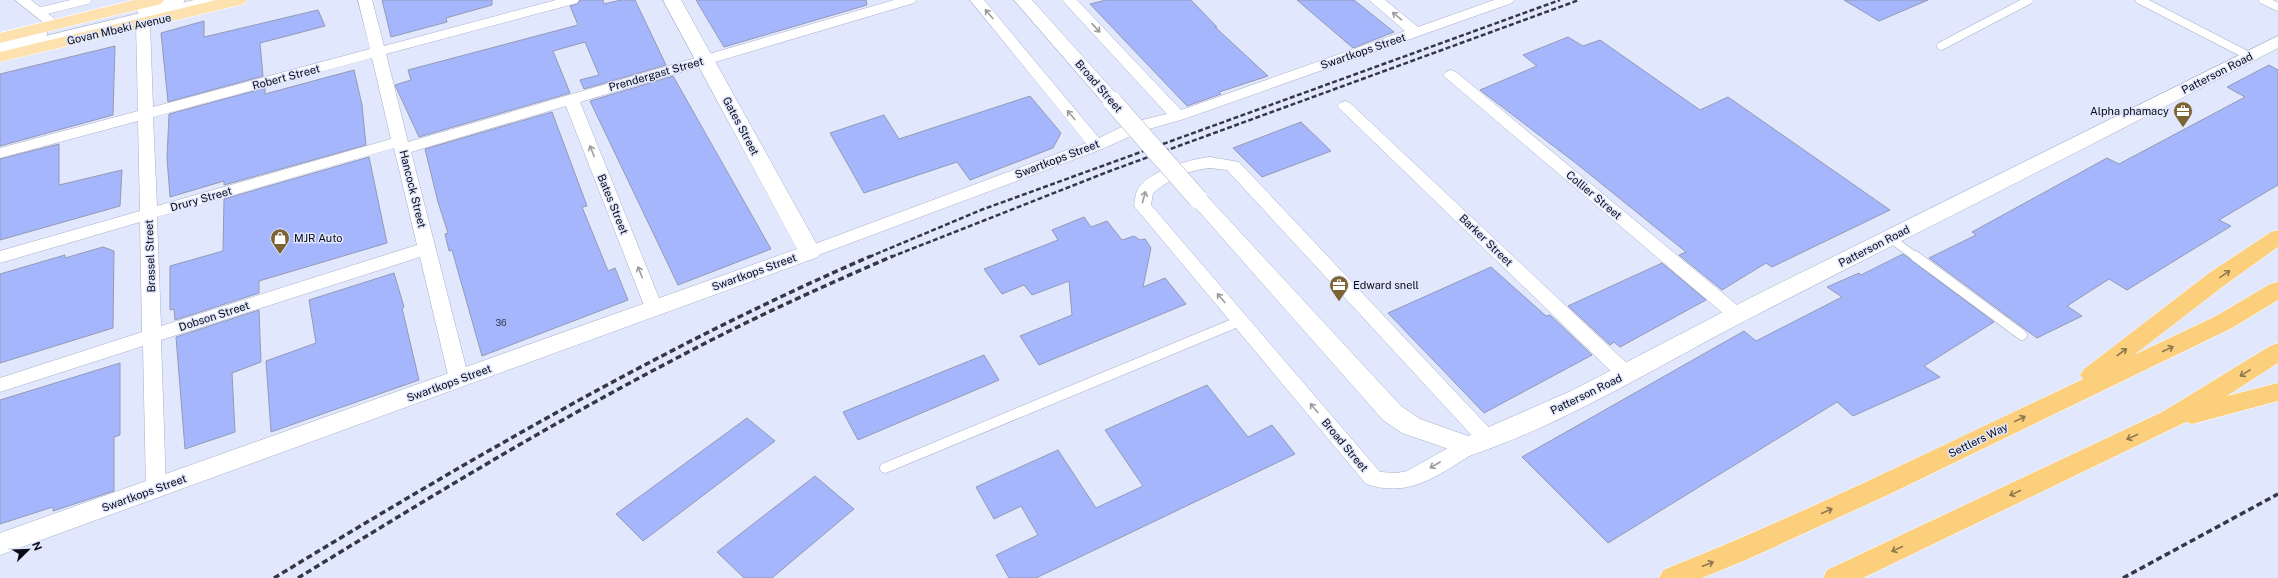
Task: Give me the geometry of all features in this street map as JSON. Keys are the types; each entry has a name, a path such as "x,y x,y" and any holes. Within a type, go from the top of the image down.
{"highway":[{"path":"2057,401 2217,279 2278,237"},
{"name":"Settlers Way","path":"1672,578 1737,552 1868,492 2224,322 2278,290"},
{"path":"1836,578 2171,419 2278,352"},
{"path":"2171,419 2278,392"}],"main road":[{"name":"Govan Mbeki Avenue","path":"0,38 155,0"},
{"name":"Govan Mbeki Avenue","path":"0,57 143,24 238,0"}],"street":[{"path":"22,0 54,24"},
{"name":"Hancock Street","path":"365,0 459,379"},
{"name":"Robert Street","path":"0,153 572,0"},
{"name":"Gates Street","path":"672,0 810,252"},
{"name":"Prendergast Street","path":"402,145 571,99 909,0"},
{"path":"977,0 1096,145"},
{"name":"Broad Street","path":"1023,0 1198,198 1392,413 1411,426 1478,443"},
{"path":"1069,0 1178,116"},
{"path":"1376,0 1417,33"},
{"name":"Swartkops Street","path":"0,544 810,252 1096,145 1136,127 1178,116 1417,33 1484,3 1507,0"},
{"name":"Brassel Street","path":"143,24 156,489"},
{"name":"Patterson Road","path":"1478,443 1518,427 1626,374 1737,315 2278,41"},
{"name":"Collier Street","path":"1451,75 1737,315"},
{"name":"Bates Street","path":"571,99 654,308"},
{"name":"Barker Street","path":"1345,106 1626,374"},
{"name":"Drury Street","path":"0,257 148,214 402,145"},
{"name":"Broad Street","path":"1206,162 1225,163 1239,171 1478,443 1404,480 1382,482 1373,478 1142,206 1145,191 1165,177 1206,162"},
{"name":"Dobson Street","path":"0,385 427,248"}],"lane":[{"path":"38,12 87,0"},
{"path":"0,44 180,0"},
{"path":"0,51 211,0"},
{"path":"1941,46 2029,0"},
{"path":"2140,0 2249,56"},
{"path":"2263,0 2278,7"},
{"path":"1890,238 2022,335"},
{"path":"885,468 1240,321"}],"building":[{"path":"382,0 492,0 492,5 446,18 447,22 391,37"},
{"path":"580,0 603,0 604,4 621,0 635,0 666,65 584,89 580,80 599,75 585,42 553,51 570,93 419,137 395,85 411,80 408,70 578,25 570,6 577,4"},
{"path":"696,0 866,0 867,5 724,47"},
{"path":"1106,0 1191,0 1217,27 1215,27 1268,76 1219,92 1221,94 1187,106 1090,4"},
{"path":"1297,0 1354,0 1394,32 1353,48"},
{"path":"1844,0 1928,0 1879,21"},
{"path":"318,10 325,26 260,43 263,76 168,102 161,33 204,21 204,37"},
{"path":"1568,37 1583,46 1600,40 1700,110 1728,97 1890,210 1772,267 1766,263 1722,290 1679,255 1686,252 1577,164 1480,90 1537,66 1523,55"},
{"path":"115,46 113,115 0,146 0,74"},
{"path":"2269,65 2278,70 2278,185 2219,220 2231,226 2127,290 2109,279 2067,306 2082,316 2037,338 1929,258 1976,235 1972,232 2107,158 2119,164 2245,97 2227,87"},
{"path":"354,70 362,105 366,145 224,185 224,181 170,197 167,158 169,114 265,88 265,94"},
{"path":"673,76 771,249 678,285 590,101"},
{"path":"1030,96 1061,133 1053,148 970,180 957,162 864,193 830,133 884,115 899,139"},
{"path":"552,112 587,206 582,207 608,271 615,268 628,300 482,356 452,250 449,251 445,234 448,233 438,202 425,149"},
{"path":"1301,122 1331,151 1262,177 1233,148"},
{"path":"59,144 59,185 122,170 120,206 0,240 0,159"},
{"path":"369,157 387,243 259,281 259,293 175,320 174,309 170,310 170,266 223,251 224,199"},
{"path":"1084,217 1091,227 1107,221 1122,240 1134,236 1140,240 1145,239 1151,248 1143,287 1165,278 1186,304 1039,365 1020,336 1072,315 1069,281 1032,295 1024,285 1002,294 984,269 1058,240 1052,230"},
{"path":"103,247 114,251 113,328 0,363 0,274 65,255 65,258"},
{"path":"1903,254 1994,322 1924,366 1940,377 1853,416 1837,402 1608,543 1522,457 1744,331 1756,341 1842,297 1827,287 1859,273 1861,275"},
{"path":"1662,263 1706,300 1620,347 1614,342 1610,345 1568,306"},
{"path":"1491,267 1546,316 1550,315 1592,355 1484,413 1388,313"},
{"path":"394,273 404,307 402,308 419,380 271,432 266,361 316,343 309,300"},
{"path":"259,310 261,362 232,373 235,432 185,449 176,337"},
{"path":"984,355 999,380 858,440 843,412"},
{"path":"120,363 120,435 114,437 114,491 53,511 53,507 0,524 0,400"},
{"path":"1207,385 1248,437 1272,425 1295,454 1036,578 1009,578 996,555 1038,535 1021,506 994,519 976,487 1058,450 1096,508 1143,486 1105,430"},
{"path":"747,418 775,441 643,541 616,514"},
{"path":"815,476 854,509 772,578 744,578 717,552"}],"railway":[{"path":"869,257 981,210 1560,0"},
{"path":"891,257 1110,171 1579,0"},
{"path":"274,578 493,448 641,367 793,291 871,256"},
{"path":"298,578 485,465 627,385 756,318 893,256"},
{"path":"2123,578 2278,494"}],"place":[{"name":"Alpha phamacy","path":"2183,128"},
{"name":"MJR Auto","path":"280,255"},
{"name":"Edward snell","path":"1339,302"}]}
